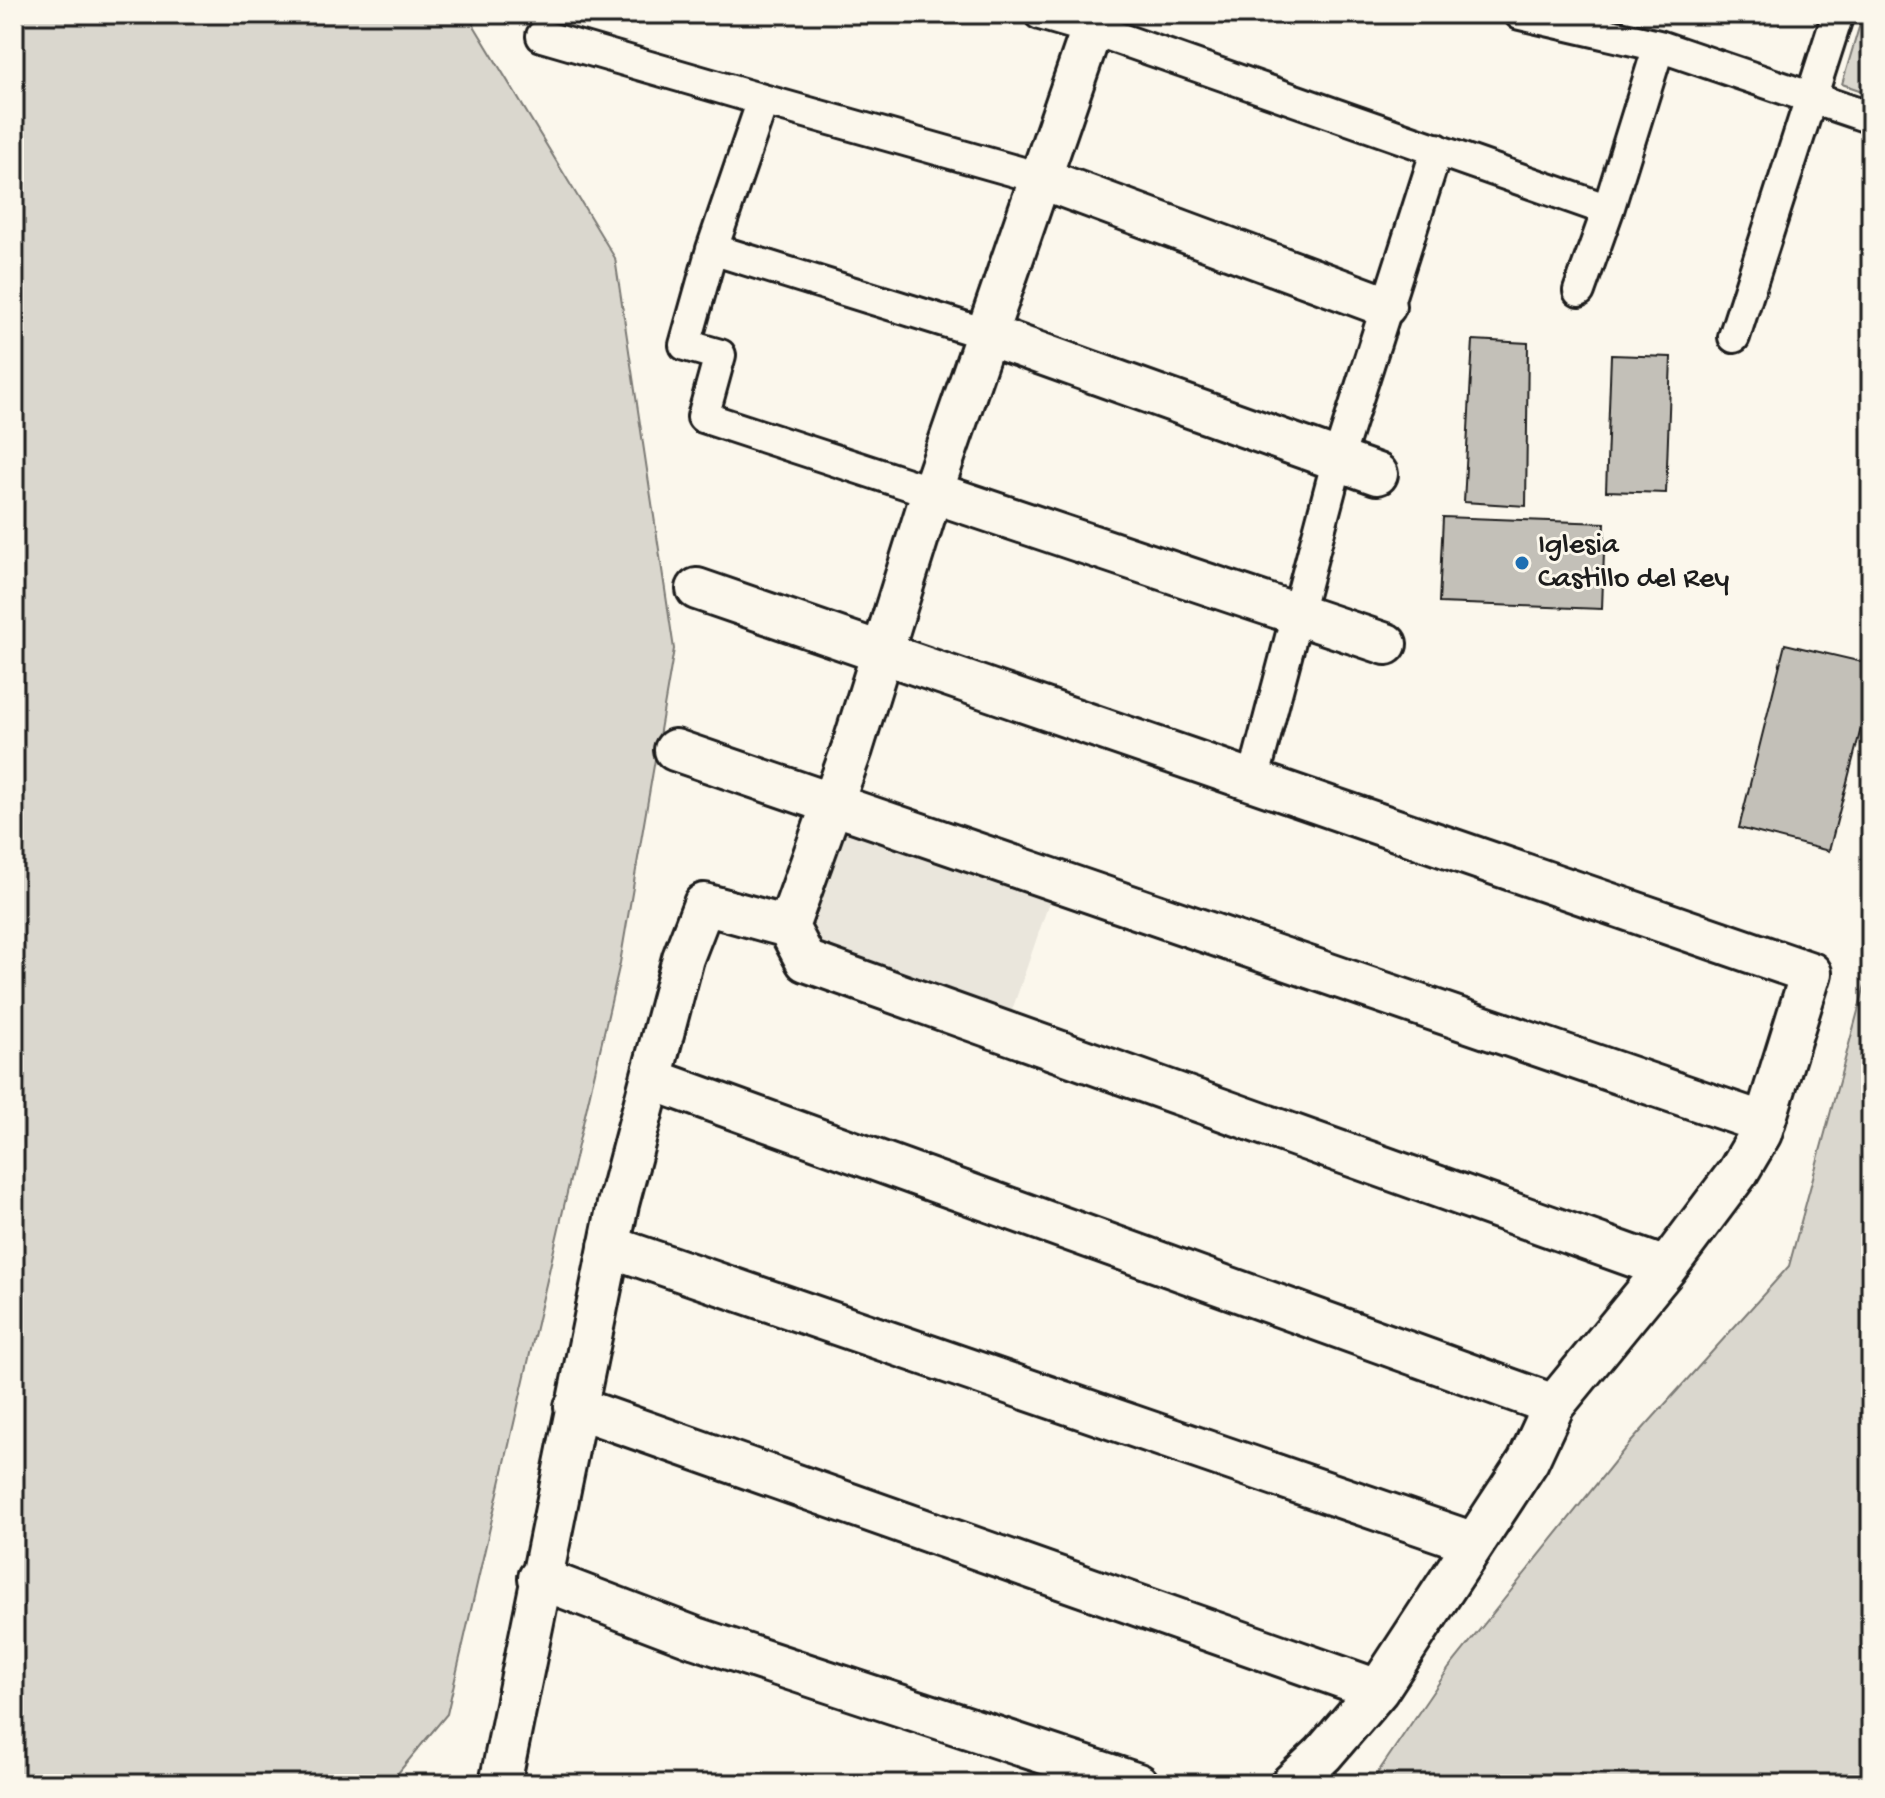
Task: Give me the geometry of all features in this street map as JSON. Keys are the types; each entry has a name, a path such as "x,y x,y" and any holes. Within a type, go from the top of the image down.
{"street":[{"path":"1040,14 1095,21 1608,210"},
{"path":"1734,337 1814,99 1838,14"},
{"path":"1534,15 1659,46 1871,118"},
{"path":"788,927 832,804 932,492 1095,21"},
{"path":"542,36 1040,178 1385,306"},
{"path":"1579,291 1608,210 1659,46"},
{"path":"763,100 712,249 685,345 720,355 703,417 1386,644"},
{"path":"1253,781 1338,459 1437,149"},
{"path":"712,249 986,334 1377,474"},
{"path":"697,589 1811,973 1764,1123 1738,1172 1666,1268 1554,1405 1528,1461 1378,1690 1323,1754 1291,1784"},
{"path":"675,750 1764,1123"},
{"path":"500,1784 539,1578 609,1246 683,958 704,904 788,927 806,961 1666,1268"},
{"path":"651,1079 1554,1405"},
{"path":"609,1246 1474,1543"},
{"path":"575,1407 1378,1690"},
{"path":"539,1578 696,1638 1138,1784"}],"shaded area":[{"path":"14,14 467,14 615,258 674,649 620,963 447,1714 389,1784 14,1784"},
{"path":"1863,14 1871,14 1871,94 1842,84"},
{"path":"840,820 1052,894 1009,1019 812,950 806,920"},
{"path":"1871,963 1871,1784 1370,1784 1449,1668 1623,1451 1789,1266"}],"building":[{"path":"1473,340 1528,343 1526,506 1464,502"},
{"path":"1611,355 1671,357 1666,493 1606,491"},
{"name":"Iglesia Castillo del Rey","path":"1443,517 1605,523 1602,609 1439,603"},
{"path":"1785,644 1871,664 1871,690 1829,851 1739,828"}],"place":[{"name":"Iglesia Castillo del Rey","path":"1522,563"}]}
